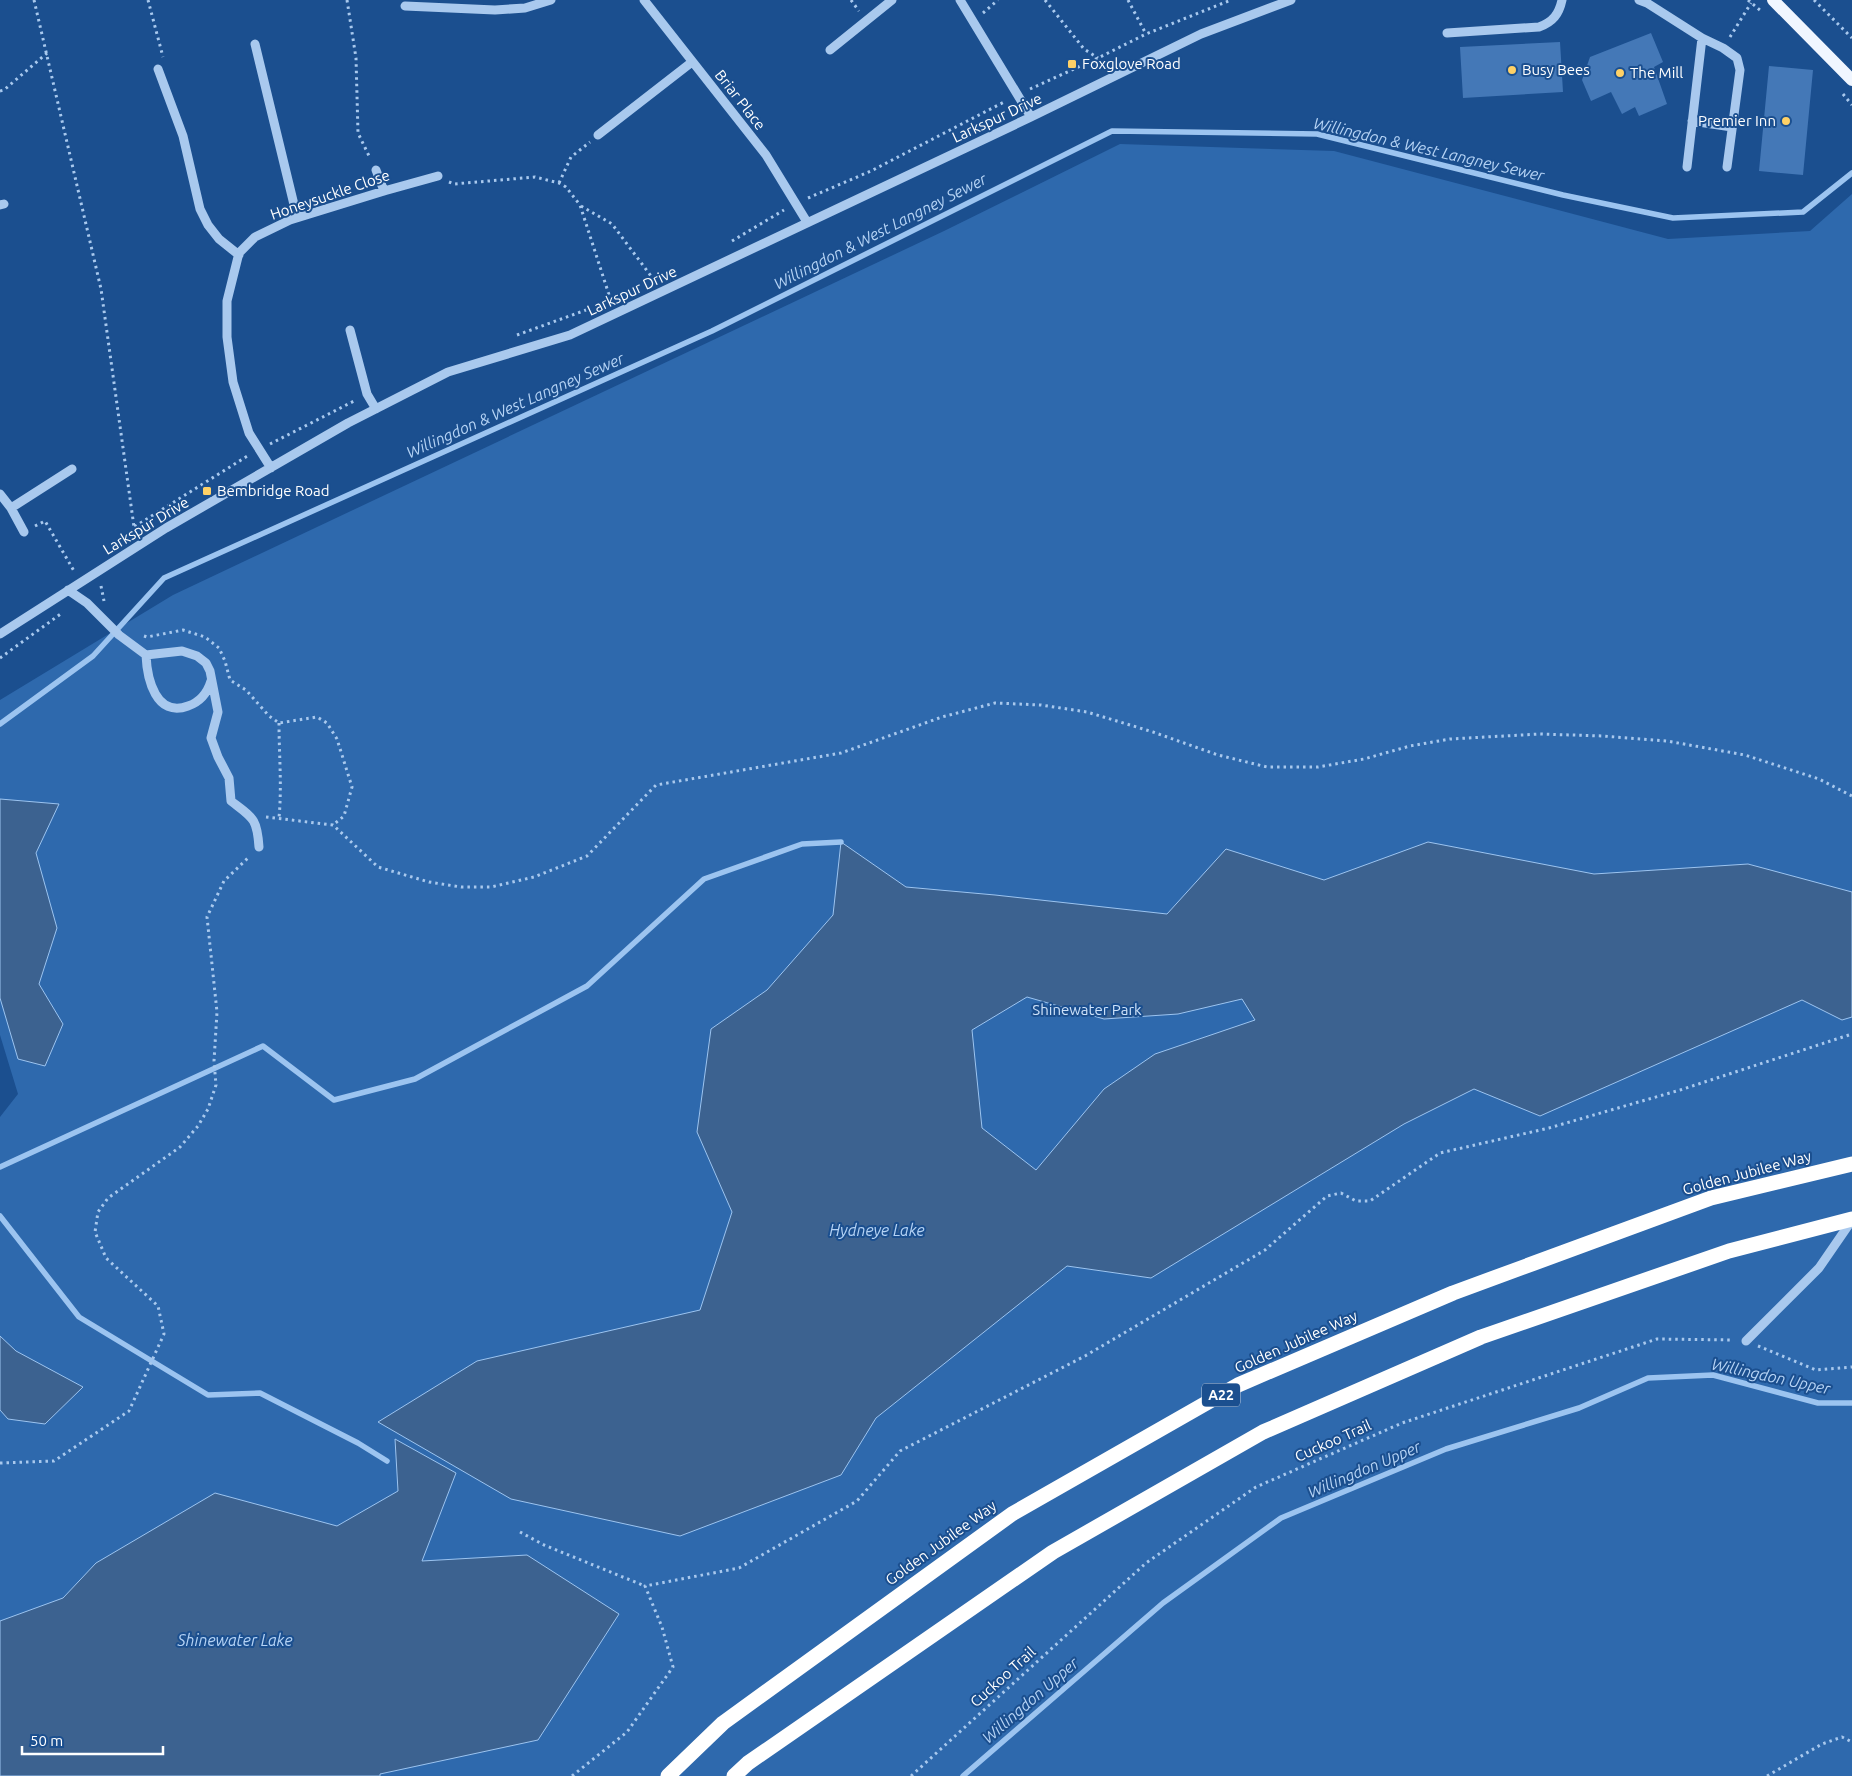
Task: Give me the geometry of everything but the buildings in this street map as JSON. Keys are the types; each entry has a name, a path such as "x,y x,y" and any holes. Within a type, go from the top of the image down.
{"highway":[{"name":"Golden Jubilee Way","path":"668,1776 723,1723 1012,1514 1238,1385 1453,1292 1711,1198 1852,1164"},
{"path":"734,1776 756,1758 1054,1552 1263,1432 1481,1337 1729,1251 1852,1220"}],"main road":[{"path":"1773,0 1852,80"}],"street":[{"path":"404,6 495,10 525,8 551,0"},
{"name":"Briar Place","path":"644,0 766,155 807,222"},
{"path":"830,50 892,0"},
{"path":"960,0 1031,118"},
{"name":"Larkspur Drive","path":"0,634 144,542 348,423 448,372 570,335 1031,118 1201,34 1291,0"},
{"path":"1447,33 1547,24 1556,17 1562,0"},
{"path":"1639,0 1648,3 1737,58 1740,70 1727,167"},
{"path":"1687,168 1702,38"},
{"path":"255,44 297,217"},
{"path":"598,135 692,62"},
{"path":"158,69 183,136 200,209 208,226 218,239 239,255"},
{"path":"1692,121 1732,127"},
{"path":"376,170 384,191"},
{"name":"Honeysuckle Close","path":"271,468 249,433 233,382 227,337 227,301 239,255 254,237 297,217 438,176"},
{"path":"350,330 367,394 376,409"},
{"path":"11,508 72,469"},
{"path":"0,494 11,508 24,532"},
{"path":"68,590 87,603 119,635 146,655 182,651 197,656 206,663 210,671 218,712 211,738 229,778 231,802 253,818 259,847"},
{"path":"146,655 150,685 168,708 177,709 198,702 208,690 211,680"},
{"path":"1746,1341 1819,1268 1852,1220"}],"path":[{"path":"34,0 101,289 134,527 144,542"},
{"path":"148,0 165,66 158,69"},
{"path":"347,0 356,58 358,133 376,170"},
{"path":"972,21 998,0"},
{"path":"1045,0 1084,49 1098,58"},
{"path":"1128,0 1146,34"},
{"path":"724,246 795,203 871,171 1017,95 1146,34 1231,0"},
{"path":"1814,0 1852,38"},
{"path":"1723,48 1751,3"},
{"path":"0,91 4,90 47,53"},
{"path":"559,182 571,157 598,135"},
{"path":"438,176 454,184 535,177 559,182 566,187 580,206 611,302"},
{"path":"580,206 612,224 655,282 646,286"},
{"path":"603,305 620,298"},
{"path":"509,338 588,310"},
{"path":"134,527 260,449 367,394"},
{"path":"24,532 45,521 81,582"},
{"path":"101,586 104,600"},
{"path":"139,633 147,637 183,630 205,637 220,648 230,680 246,690 269,716 279,723 317,717 327,723 337,739 352,787 344,816 333,825"},
{"path":"261,816 333,825 378,867 429,882 461,887 491,887 534,877 588,856 656,785 841,753 942,717 995,703 1041,705 1088,712 1153,732 1218,756 1267,766 1318,767 1364,759 1410,746 1450,739 1540,734 1604,736 1667,741 1745,755 1819,779 1852,796"},
{"path":"279,723 282,791 279,818"},
{"path":"0,1463 54,1461 129,1411 164,1334 158,1306 106,1258 95,1232 98,1212 108,1198 180,1147 198,1126 208,1109 216,1082 214,1061 216,1012 207,916 224,881 259,847"},
{"path":"520,1532 544,1545 645,1586 739,1568 857,1501 900,1451 1086,1356 1265,1250 1327,1196 1341,1193 1356,1201 1370,1201 1440,1153 1549,1128 1680,1090 1852,1034"},
{"name":"Cuckoo Trail","path":"911,1776 1146,1563 1256,1487 1402,1423 1658,1340 1746,1341 1816,1370 1852,1367"},
{"path":"572,1776 627,1732 673,1667 662,1627 645,1586"},
{"path":"1767,1776 1822,1744 1842,1737 1852,1742"}],"green space":[{"name":"Shinewater Park","path":"1120,144 1334,151 1668,239 1810,231 1852,194 1852,1776 0,1776 0,1117 18,1094 0,1035 0,700 173,595 944,231"}],"water":[{"path":"0,799 59,804 36,853 57,928 39,984 63,1024 45,1066 18,1059 0,998"},
{"name":"Hydneye Lake","path":"841,842 906,887 1167,914 1226,849 1324,880 1428,842 1594,874 1748,864 1852,892 1852,1017 1842,1020 1802,1000 1540,1116 1474,1089 1404,1124 1151,1278 1067,1266 876,1418 841,1475 680,1536 511,1499 378,1422 477,1361 700,1310 732,1212 697,1132 711,1029 767,990 833,915","holes":["1027,997 1104,1019 1178,1014 1242,999 1255,1020 1155,1054 1104,1089 1036,1170 982,1128 972,1030"]},
{"path":"0,1336 16,1351 83,1387 45,1424 8,1419 0,1410"},
{"name":"Shinewater Lake","path":"395,1439 456,1473 422,1561 527,1555 619,1614 538,1740 380,1774 380,1776 0,1776 0,1621 63,1598 96,1563 215,1493 337,1526 398,1491"}],"waterway":[{"name":"Willingdon & West Langney Sewer","path":"0,724 93,656 164,578 712,331 1112,131 1317,134 1563,195 1673,218 1803,212 1852,173"},
{"path":"0,1167 263,1046 334,1100 415,1079 587,986 704,879 802,844 841,842"},
{"path":"0,1216 79,1317 208,1395 260,1393 358,1443 387,1461"},
{"name":"Willingdon Upper","path":"963,1776 1163,1603 1281,1518 1446,1449 1579,1408 1648,1378 1713,1375 1818,1403 1852,1403"}],"place":[{"name":"Foxglove Road","path":"1072,64"},
{"name":"Busy Bees","path":"1512,70"},
{"name":"The Mill","path":"1620,73"},
{"name":"Premier Inn","path":"1786,121"},
{"name":"Bembridge Road","path":"207,491"}]}
